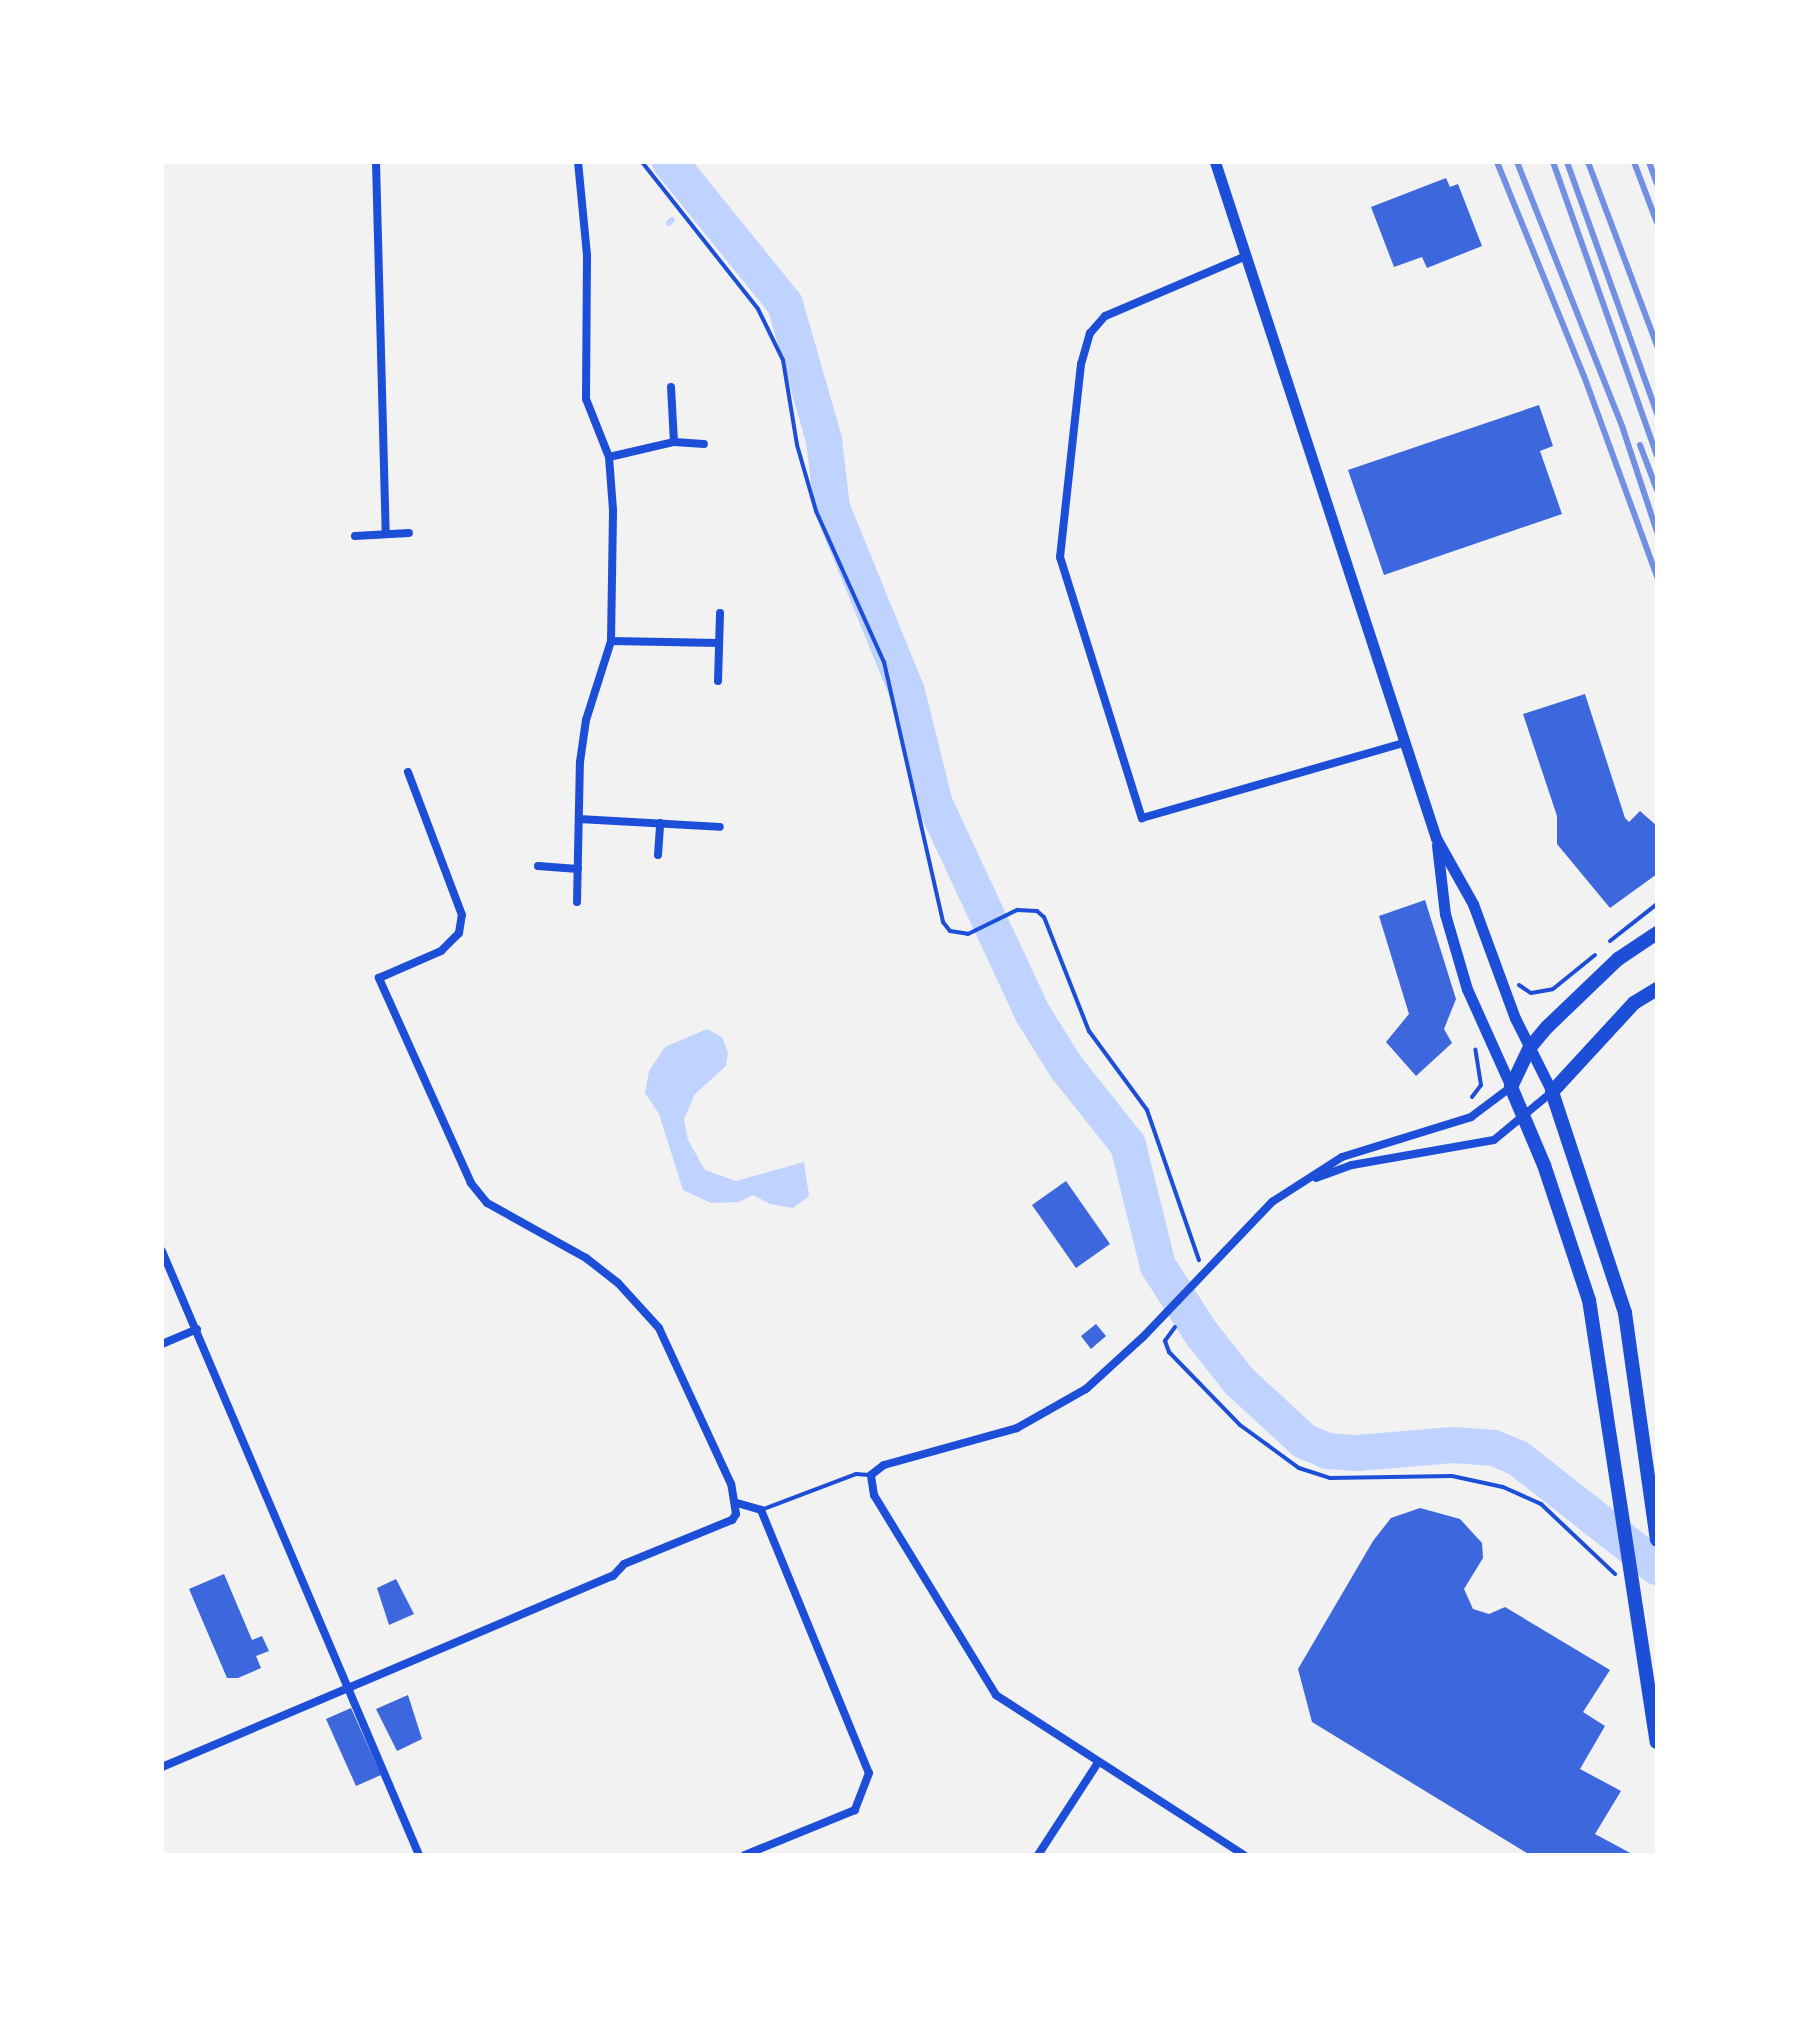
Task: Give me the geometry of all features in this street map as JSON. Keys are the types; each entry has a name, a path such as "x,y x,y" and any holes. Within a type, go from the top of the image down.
{"main road":[{"path":"1657,933 1618,959 1530,1047 1511,1087 1525,1117 1589,1300 1657,1742"},
{"path":"1657,989 1634,1003 1552,1092 1625,1313 1657,1540"}],"street":[{"path":"376,162 386,534"},
{"path":"577,902 586,720 603,679 611,641 609,457 586,399 587,255 578,162"},
{"path":"1215,162 1436,838 1473,904 1530,1047 1552,1092 1494,1140 1352,1165 1297,1185"},
{"path":"1246,256 1105,316 1090,333 1081,364 1060,557 1142,818 1403,743"},
{"path":"671,387 674,442"},
{"path":"609,457 674,442 704,444"},
{"path":"355,536 409,533"},
{"path":"718,681 720,613"},
{"path":"611,641 719,643"},
{"path":"162,1767 732,1520 737,1503 659,1328 618,1283 586,1258 487,1203 464,1169 379,978 441,951 459,933 462,915 408,772"},
{"path":"579,819 720,827"},
{"path":"658,855 660,823"},
{"path":"1244,1855 1097,1764 985,1683 874,1495 871,1475 884,1465 1017,1428 1045,1413 1107,1372 1264,1209 1297,1185 1342,1157 1471,1117 1511,1087 1467,989 1445,914 1436,838"},
{"path":"538,866 578,869"},
{"path":"162,1251 351,1687 419,1855"},
{"path":"162,1344 197,1329"},
{"path":"737,1503 761,1510 869,1773 855,1810 745,1855"},
{"path":"1038,1855 1097,1764"}],"lane":[{"path":"761,1510 856,1474 871,1475"}],"path":[{"path":"642,162 758,309 783,360 797,445 816,511 884,662 943,922 950,931 968,934 1017,910 1037,911 1044,917 1070,993 1089,1031 1147,1110 1203,1270"},
{"path":"1521,984 1531,993 1560,985 1657,904"},
{"path":"1471,1035 1481,1085 1463,1103 1471,1117"},
{"path":"1166,1337 1169,1352 1240,1425 1299,1468 1330,1478 1452,1476 1503,1487 1541,1504 1591,1554"}],"water":[{"path":"707,1029 722,1037 728,1053 726,1066 695,1094 684,1119 688,1140 705,1170 736,1181 804,1162 809,1196 793,1208 770,1204 753,1195 739,1202 711,1203 683,1190 659,1114 645,1093 649,1071 665,1047"}],"building":[{"path":"1446,178 1450,187 1458,184 1482,246 1427,268 1422,257 1394,267 1371,207"},
{"path":"1539,405 1553,446 1540,451 1562,514 1384,575 1348,470"},
{"path":"1585,694 1625,818 1629,822 1640,811 1657,826 1657,874 1610,908 1557,844 1557,816 1523,714"},
{"path":"1425,900 1456,999 1444,1029 1452,1043 1416,1076 1386,1042 1409,1014 1379,916"},
{"path":"1066,1181 1110,1244 1076,1268 1032,1205"},
{"path":"1096,1324 1106,1336 1091,1349 1081,1336"},
{"path":"1420,1508 1460,1519 1482,1543 1483,1558 1464,1589 1473,1609 1489,1614 1505,1607 1610,1670 1583,1712 1605,1726 1580,1769 1621,1791 1595,1834 1634,1855 1530,1855 1312,1722 1298,1669 1373,1541 1391,1518"},
{"path":"224,1574 252,1640 262,1636 269,1651 256,1656 261,1668 238,1678 227,1678 189,1589"},
{"path":"396,1579 414,1614 389,1625 377,1588"},
{"path":"408,1695 422,1739 397,1751 376,1709"},
{"path":"351,1708 381,1775 356,1786 326,1719"}],"waterway":[{"path":"670,162 785,304 824,440 832,508 907,692 935,804 1033,1014 1066,1067 1128,1145 1158,1266 1201,1333 1239,1381 1304,1441 1327,1451 1358,1453 1453,1445 1494,1448 1518,1458 1657,1567"},
{"path":"692,202 699,196"},
{"path":"669,223 672,220"}],"railway":[{"path":"1497,162 1584,376 1657,577"},
{"path":"1517,162 1623,429 1657,532"},
{"path":"1553,162 1657,455"},
{"path":"1567,162 1657,413"},
{"path":"1588,162 1657,346"},
{"path":"1634,162 1657,223"},
{"path":"1649,162 1657,184"},
{"path":"1640,445 1657,490"}]}
